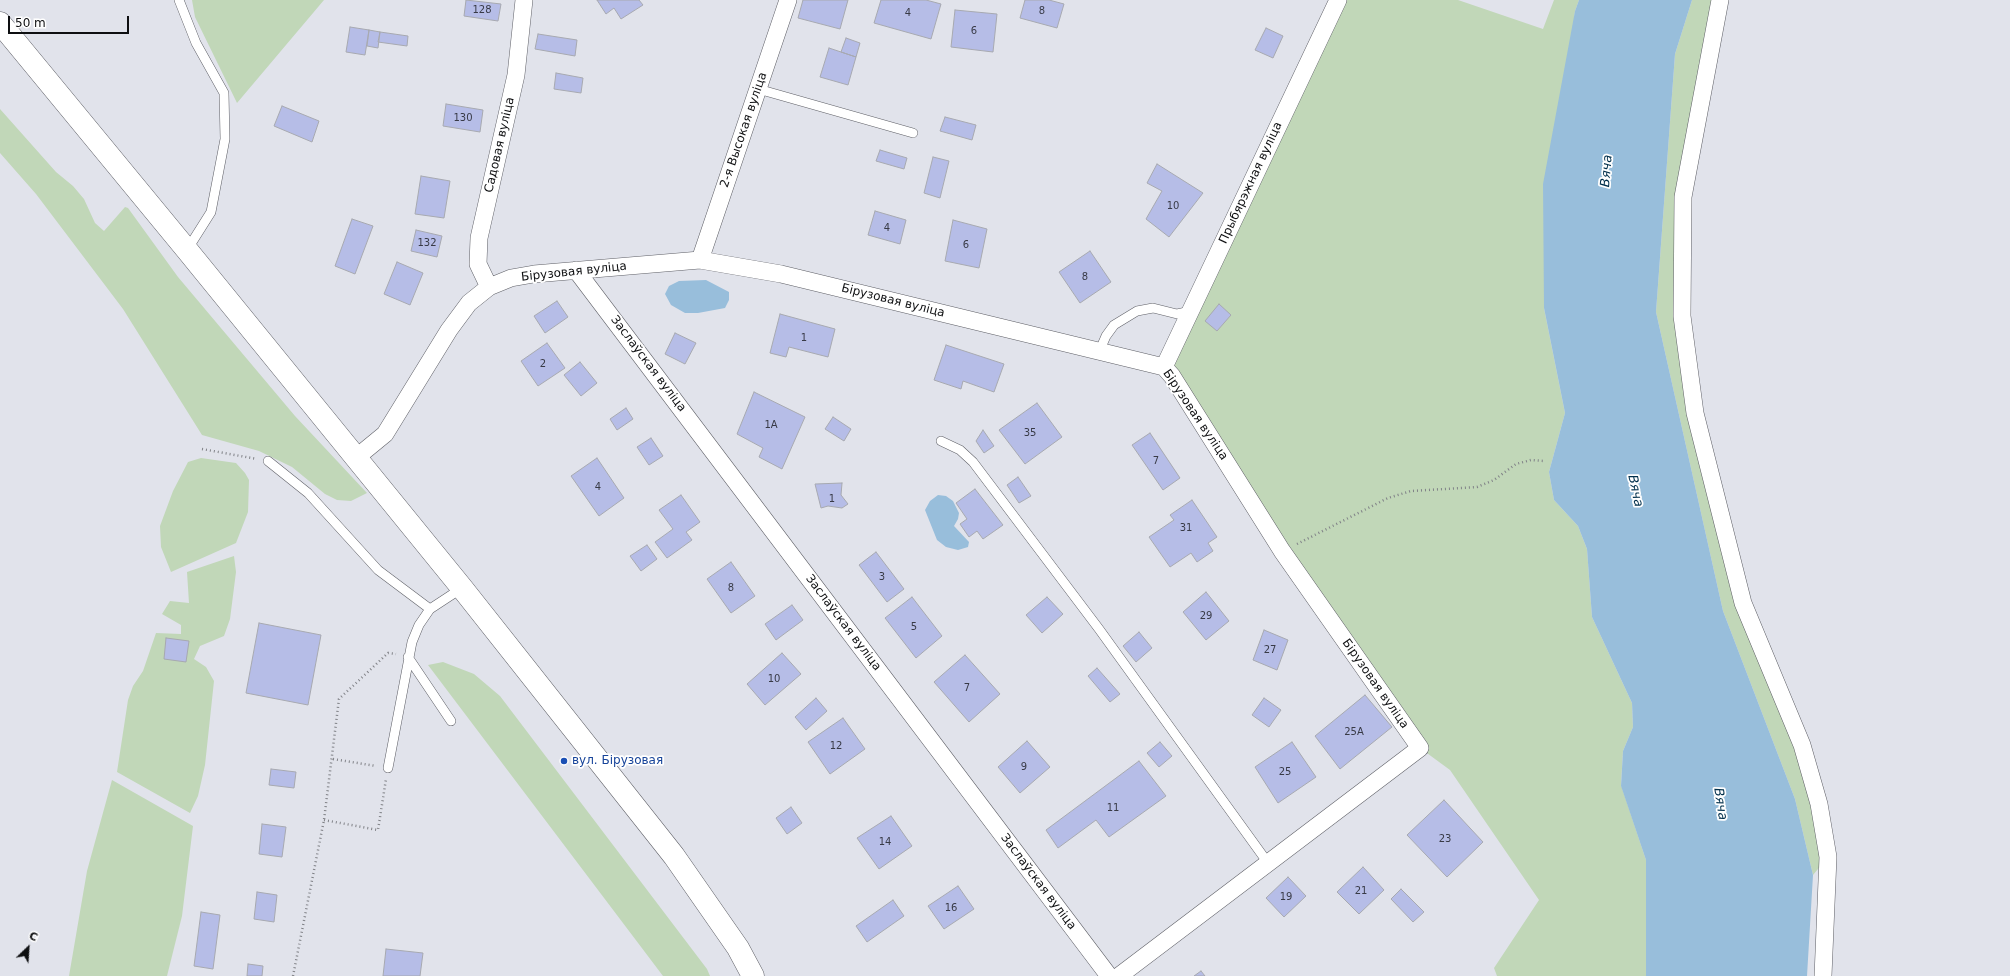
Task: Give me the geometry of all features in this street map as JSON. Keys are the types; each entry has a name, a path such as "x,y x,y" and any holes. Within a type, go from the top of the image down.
{"main road":[{"path":"0,23 357,457 462,588 674,856 738,948 754,976"}],"street":[{"name":"Садовая вуліца","path":"489,287 478,264 479,238 516,75 524,0"},
{"name":"2-я Высокая вуліца","path":"700,260 788,0"},
{"name":"Прыбярэжная вуліца","path":"1164,367 1338,0"},
{"path":"1720,0 1683,197 1682,316 1695,413 1742,603 1802,745 1819,804 1828,857 1823,976"},
{"name":"Бірузовая вуліца","path":"357,457 385,434 449,330 470,303 489,287 511,278 576,270 700,260 781,274 1164,367 1172,376 1282,551 1420,748 1119,976"},
{"name":"Заслаўская вуліца","path":"576,270 1109,976"}],"lane":[{"path":"180,0 196,43 224,93 226,139 211,212 187,250"},
{"path":"758,89 913,133"},
{"path":"1099,352 1106,336 1114,325 1137,311 1153,308 1177,314 1191,311"},
{"path":"941,441 960,450 973,462 1099,629 1268,863"},
{"path":"268,461 308,493 378,570 430,609"},
{"path":"388,768 408,656 419,625 430,609 462,588"},
{"path":"408,656 451,721"}],"path":[{"path":"202,449 268,461"},
{"path":"1282,551 1388,498 1411,490 1477,487 1494,480 1516,464 1531,460 1544,461"},
{"path":"293,976 324,820 333,758 339,699 388,652 408,656"},
{"path":"324,820 378,830 388,768 333,758"}],"green space":[{"path":"192,0 324,0 237,103 195,17"},
{"path":"1338,0 1458,0 1543,29 1554,0 1579,0 1575,11 1544,308 1565,413 1549,472 1554,500 1578,526 1587,549 1592,617 1632,703 1633,727 1623,751 1621,785 1646,860 1646,976 1497,976 1494,968 1539,900 1450,770 1420,748 1164,367"},
{"path":"1692,0 1720,0 1683,197 1682,316 1743,603 1804,754 1828,857 1813,875 1795,799 1723,611 1656,312 1675,54"},
{"path":"0,109 56,172 73,186 84,199 95,223 104,231 125,207 128,208 178,277 295,416 367,493 351,501 337,500 325,494 292,467 259,451 202,435 123,309 36,194 0,153"},
{"path":"201,458 236,463 245,473 249,480 248,512 236,543 171,572 161,547 160,526 173,491 188,462"},
{"path":"234,556 236,572 230,619 224,636 200,646 194,659 206,667 214,681 205,765 198,796 190,813 117,772 128,700 133,686 143,671 156,633 181,634 181,625 162,614 170,601 189,603 187,572"},
{"path":"443,662 474,674 500,696 707,969 710,976 663,976 428,665"},
{"path":"112,780 193,826 182,916 167,976 69,976 87,871"}],"water":[{"name":"Вяча","path":"1579,0 1692,0 1675,54 1656,312 1723,611 1795,799 1813,875 1807,976 1646,976 1646,860 1621,786 1623,751 1633,727 1632,703 1592,617 1587,549 1578,526 1554,500 1549,472 1565,413 1544,308 1543,184 1575,11"},
{"path":"706,280 729,292 729,300 725,308 698,313 685,313 671,305 665,294 669,286 679,281"},
{"path":"938,495 946,496 953,501 959,513 958,519 954,526 969,542 968,547 958,550 946,547 937,540 925,510 930,501"}],"building":[{"path":"466,0 501,4 498,21 464,16"},
{"path":"597,0 639,0 643,5 621,19 614,8 606,14"},
{"path":"803,0 848,0 840,29 798,18"},
{"path":"881,0 926,0 941,4 931,39 874,23"},
{"path":"1025,0 1049,0 1064,4 1057,28 1020,18"},
{"path":"955,10 997,14 993,52 951,47"},
{"path":"350,27 369,30 365,55 346,52"},
{"path":"1266,28 1283,36 1273,58 1255,50"},
{"path":"369,30 380,32 378,48 367,46"},
{"path":"380,32 408,36 407,46 378,42"},
{"path":"538,34 577,40 575,56 535,49"},
{"path":"846,38 860,43 856,57 841,52"},
{"path":"829,48 856,57 848,85 820,77"},
{"path":"556,73 583,78 581,93 554,89"},
{"path":"446,104 483,110 480,132 443,126"},
{"path":"282,106 319,121 312,142 274,126"},
{"path":"945,117 976,125 972,140 940,131"},
{"path":"880,150 907,158 904,169 876,161"},
{"path":"933,157 949,161 940,198 924,193"},
{"path":"1157,164 1203,193 1169,237 1146,219 1162,191 1147,183"},
{"path":"421,176 450,181 444,218 415,214"},
{"path":"875,211 906,220 900,244 868,235"},
{"path":"352,219 373,226 355,274 335,266"},
{"path":"953,220 987,229 979,268 945,261"},
{"path":"416,230 442,236 437,257 411,251"},
{"path":"1090,251 1111,282 1080,303 1059,272"},
{"path":"397,262 423,273 410,305 384,294"},
{"path":"557,301 568,317 545,333 534,316"},
{"path":"1219,304 1231,315 1217,331 1205,321"},
{"path":"780,314 835,329 828,357 789,347 786,357 770,353"},
{"path":"675,333 696,343 685,364 665,354"},
{"path":"547,343 565,368 538,386 521,361"},
{"path":"946,345 1004,364 994,392 963,381 961,389 934,380"},
{"path":"580,362 597,383 581,396 564,375"},
{"path":"754,392 805,417 782,469 759,457 763,448 737,434"},
{"path":"1037,403 1062,437 1025,464 999,430"},
{"path":"626,408 633,419 617,430 610,419"},
{"path":"833,417 851,429 844,441 825,429"},
{"path":"983,430 994,446 984,453 976,441"},
{"path":"1150,433 1180,478 1163,490 1132,445"},
{"path":"651,438 663,456 649,465 637,447"},
{"path":"597,458 624,498 599,516 571,476"},
{"path":"1018,477 1031,496 1019,503 1007,485"},
{"path":"842,483 841,495 848,504 842,508 828,506 821,508 815,484"},
{"path":"975,489 1003,525 983,539 977,531 969,537 960,524 967,519 956,503"},
{"path":"681,495 700,522 686,532 692,540 667,558 655,542 673,529 659,510"},
{"path":"1192,500 1217,537 1208,543 1213,551 1197,562 1191,553 1170,567 1149,537 1174,520 1170,515"},
{"path":"647,545 657,559 641,571 630,556"},
{"path":"876,552 904,589 887,602 859,565"},
{"path":"731,562 755,596 731,613 707,579"},
{"path":"1206,592 1229,621 1206,640 1183,612"},
{"path":"912,597 942,636 916,658 885,618"},
{"path":"1047,597 1063,614 1042,633 1026,615"},
{"path":"792,605 803,620 776,640 765,624"},
{"path":"259,623 321,635 308,705 246,693"},
{"path":"1264,630 1288,640 1277,670 1253,660"},
{"path":"1139,632 1152,648 1136,662 1123,646"},
{"path":"166,638 189,641 186,662 164,659"},
{"path":"782,653 801,674 765,705 747,684"},
{"path":"965,655 1000,694 969,722 934,682"},
{"path":"1097,668 1120,694 1110,702 1088,676"},
{"path":"1365,695 1392,727 1340,769 1315,736"},
{"path":"816,698 827,711 806,730 795,717"},
{"path":"1264,698 1281,710 1269,727 1252,715"},
{"path":"843,718 865,749 830,774 808,742"},
{"path":"1027,741 1050,767 1020,793 998,767"},
{"path":"1160,742 1172,756 1159,767 1147,753"},
{"path":"1292,742 1316,777 1278,803 1255,767"},
{"path":"1139,761 1166,796 1109,837 1096,820 1058,848 1046,830"},
{"path":"271,769 296,772 294,788 269,785"},
{"path":"1444,800 1483,842 1447,877 1407,835"},
{"path":"791,807 802,823 787,834 776,818"},
{"path":"891,816 912,846 879,869 857,838"},
{"path":"262,824 286,827 282,857 259,854"},
{"path":"1363,867 1384,890 1359,914 1337,892"},
{"path":"1288,877 1306,896 1284,917 1266,898"},
{"path":"958,886 974,909 944,929 928,906"},
{"path":"1401,889 1424,912 1413,922 1391,899"},
{"path":"257,892 277,895 274,922 254,919"},
{"path":"893,900 904,916 867,942 856,926"},
{"path":"201,912 220,915 213,969 194,966"},
{"path":"386,949 423,953 420,976 383,976"},
{"path":"248,964 263,966 262,976 247,976"},
{"path":"1201,971 1205,976 1194,976"}],"place":[{"name":"вул. Бірузовая","path":"564,761"}]}
